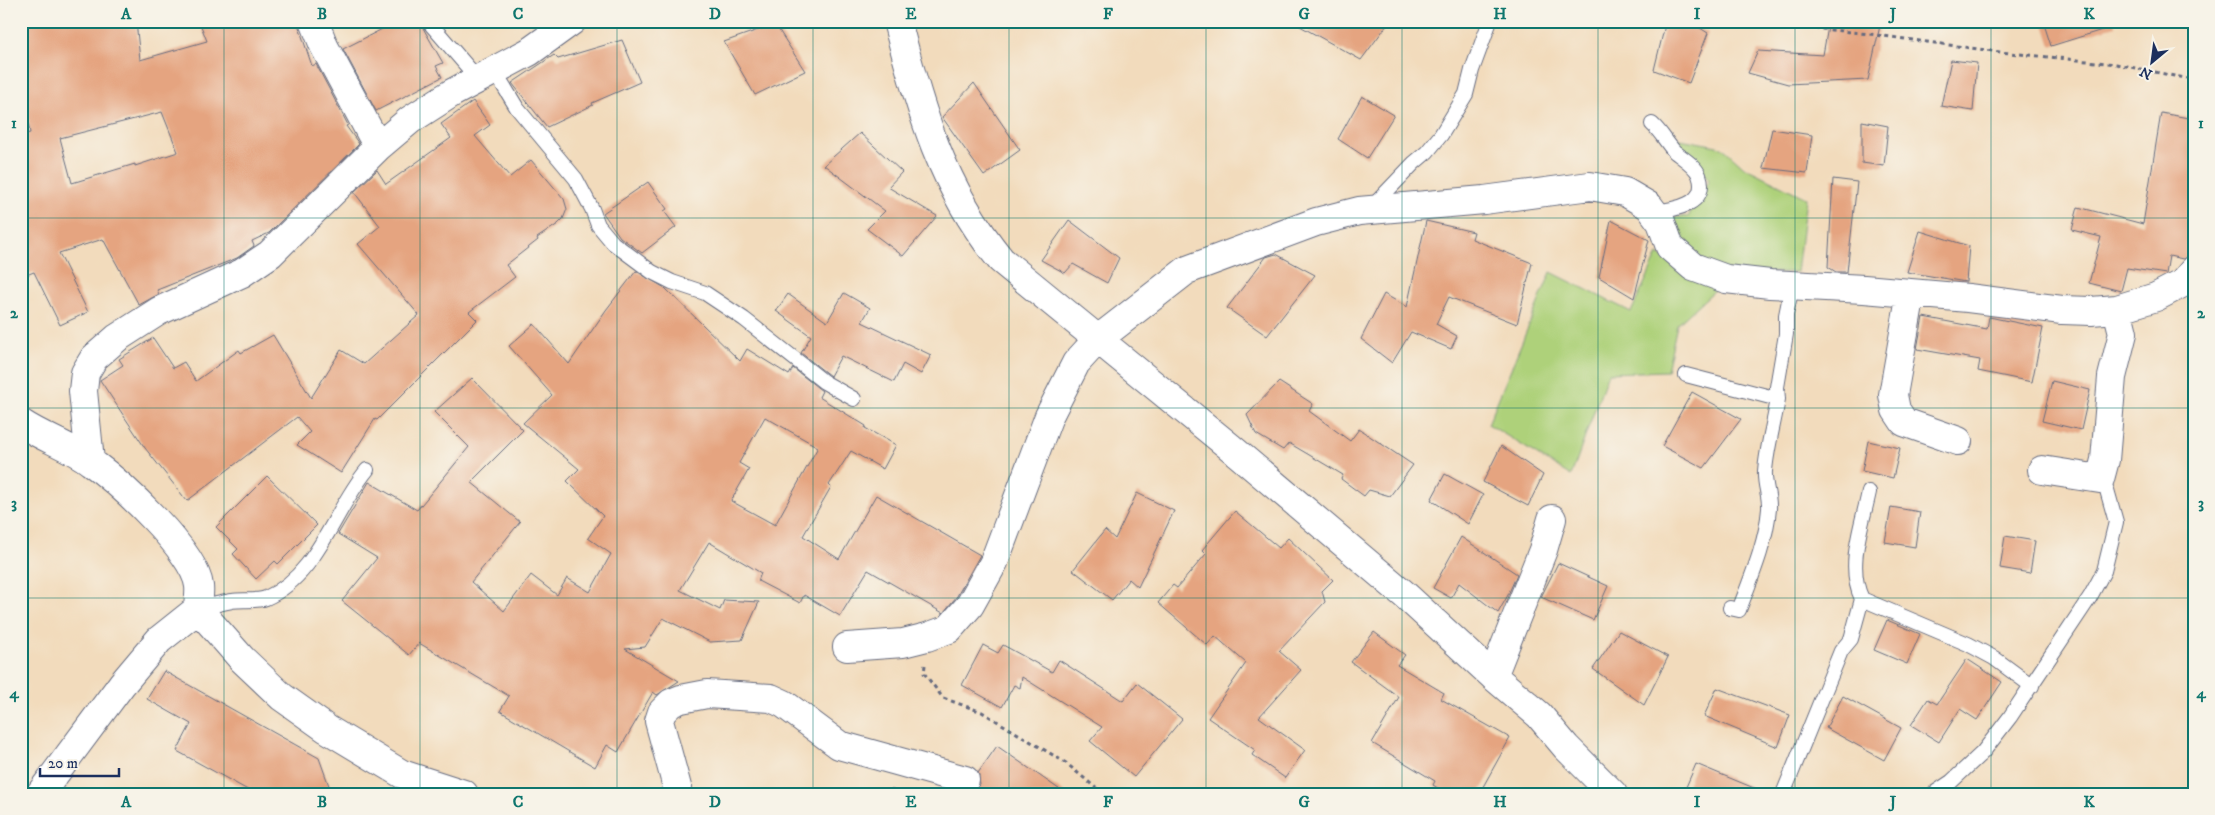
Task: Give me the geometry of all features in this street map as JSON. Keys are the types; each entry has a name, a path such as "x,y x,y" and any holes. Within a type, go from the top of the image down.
{"street":[{"path":"314,21 324,46 378,147"},
{"path":"90,460 83,391 85,373 94,358 117,338 158,311 242,273 270,254 378,147 410,120 486,74 529,52 572,21"},
{"path":"897,21 911,76 941,163 983,238 1001,260 1327,527 1493,676 1540,715 1566,747 1613,794"},
{"path":"847,647 903,643 927,637 949,629 970,605 994,562 1049,416 1076,363 1097,340 1187,270 1316,222 1369,211 1484,200 1590,186 1625,192 1649,206 1661,222 1670,248 1693,267 1726,279 1792,286 1968,298 2062,310 2117,309 2156,297 2183,283 2194,270"},
{"path":"1911,293 1893,395 1896,410 1904,422 1958,441"},
{"path":"2042,470 2100,479 2105,460 2112,377 2123,333 2117,309"},
{"path":"21,423 90,460 125,489 150,515 189,562 199,585 198,609 242,660 282,697 327,729 402,774 464,794"},
{"path":"1493,676 1539,558 1552,519"},
{"path":"40,794 122,684 159,640 198,609"},
{"path":"675,794 677,787 659,721 662,712 672,703 681,699 707,694 771,698 792,709 839,745 965,780"}],"lane":[{"path":"428,21 486,74 517,108 576,180 592,209 598,225 613,243 652,272 672,282 705,293 744,319 824,382 854,399"},
{"path":"1369,211 1440,135 1466,94 1472,70 1490,21"},
{"path":"1652,124 1698,174 1700,185 1692,202 1688,205 1671,210 1653,212"},
{"path":"1730,608 1739,610 1763,540 1769,509 1769,497 1765,486 1765,471 1778,399 1777,387 1786,334 1786,315 1792,286"},
{"path":"1686,375 1778,399"},
{"path":"198,609 233,600 264,599 293,581 318,550 344,503 367,470"},
{"path":"1934,794 1951,782 1983,752 2032,686 2090,597 2104,571 2116,522 2106,490 2100,479"},
{"path":"1869,492 1857,546 1855,567 1857,590 1862,599 1968,644 2002,664 2032,686"},
{"path":"1783,794 1841,651 1851,639 1862,599"}],"path":[{"path":"1702,21 1767,23 1869,34 2000,52 2116,64 2194,80"},
{"path":"927,637 924,673 943,698 982,712 1066,764 1102,794"}],"green space":[{"path":"1675,138 1722,147 1744,167 1806,198 1797,272 1733,273 1691,255 1667,216 1688,217 1709,180"},
{"path":"1658,254 1716,289 1677,325 1667,371 1608,373 1571,476 1488,424 1551,272 1631,312"}],"building":[{"path":"21,21 136,21 140,60 207,41 199,21 297,21 312,66 316,64 348,125 346,126 359,144 269,233 252,241 254,246 237,258 157,290 159,294 139,305 103,239 59,253 88,312 60,325 34,272 21,277 21,135 30,133 21,82","holes":["162,112 178,152 72,183 60,138"]},
{"path":"398,21 419,21 443,63 436,66 442,77 376,111 343,49"},
{"path":"1291,21 1390,21 1361,60"},
{"path":"1666,21 1689,21 1708,33 1689,83 1654,70"},
{"path":"1829,21 1881,21 1868,80 1788,84 1748,73 1758,51 1823,55"},
{"path":"2043,21 2114,21 2115,26 2051,46"},
{"path":"775,24 805,71 755,95 724,42"},
{"path":"622,40 640,82 592,103 593,105 547,127 512,83 554,55 558,59"},
{"path":"1951,60 1977,63 1973,111 1941,106"},
{"path":"974,83 1020,150 984,176 942,117"},
{"path":"1362,96 1394,115 1367,158 1338,139"},
{"path":"473,101 490,125 475,136 510,177 531,160 564,199 567,209 563,219 537,238 538,240 506,265 515,277 469,312 477,320 377,420 375,419 341,473 297,445 310,432 297,417 187,501 145,448 100,380 123,365 119,359 153,338 173,368 184,362 196,381 239,350 241,353 273,335 311,398 341,350 364,364 419,315 358,244 380,226 354,192 377,170 386,184 451,138 441,124"},
{"path":"2161,113 2194,119 2194,250 2189,249 2187,256 2183,259 2169,256 2166,274 2127,268 2121,291 2089,283 2101,237 2072,230 2078,207 2143,224"},
{"path":"1862,121 1888,126 1884,166 1862,163"},
{"path":"1772,129 1812,135 1807,173 1763,168"},
{"path":"860,133 902,172 888,187 937,216 903,256 867,229 885,211 824,165"},
{"path":"1833,179 1857,182 1847,272 1836,272 1828,267"},
{"path":"648,182 667,209 664,211 676,227 642,253 620,237 603,213"},
{"path":"1069,220 1119,258 1107,283 1073,264 1065,273 1041,260"},
{"path":"1611,220 1649,240 1634,298 1599,277"},
{"path":"1426,221 1474,232 1472,239 1532,263 1517,324 1449,297 1436,324 1457,336 1451,349 1411,332 1392,363 1361,339 1384,294 1407,307"},
{"path":"1920,231 1969,246 1966,282 1907,272"},
{"path":"1276,254 1315,275 1267,336 1227,308 1266,257"},
{"path":"636,271 665,288 740,361 747,349 789,375 793,368 822,391 819,397 866,426 865,428 896,445 883,469 851,451 829,485 831,487 803,536 839,559 876,495 980,555 957,596 943,613 868,570 840,616 804,595 800,603 758,581 761,573 709,542 680,590 720,610 724,600 759,602 742,640 710,642 663,618 645,647 625,649 679,681 657,695 653,692 618,752 607,745 595,767 500,711 509,696 419,643 409,655 342,601 377,558 338,534 369,482 417,510 469,447 434,412 472,378 523,430 471,482 520,522 471,582 504,611 531,575 557,595 567,578 590,592 611,554 588,538 603,516 567,481 579,469 523,423 552,395 509,346 534,324 569,364 606,310","holes":["765,417 818,447 775,525 731,501 749,469 739,463"]},
{"path":"844,293 870,308 862,322 931,355 921,374 903,364 894,382 841,356 830,376 801,353 811,336 776,311 788,294 827,322"},
{"path":"1923,317 1987,329 1989,317 2043,328 2032,382 1978,371 1980,360 1917,349"},
{"path":"2052,381 2090,390 2081,430 2042,421"},
{"path":"1279,382 1313,404 1309,411 1350,441 1359,429 1413,465 1390,496 1369,490 1364,496 1341,479 1343,475 1289,443 1283,450 1256,434 1247,415"},
{"path":"1692,392 1741,419 1704,468 1662,446"},
{"path":"1868,441 1900,448 1893,478 1862,471"},
{"path":"1501,446 1543,475 1528,506 1483,482"},
{"path":"1445,474 1483,495 1468,524 1431,500"},
{"path":"267,476 317,525 278,564 275,561 256,579 233,554 238,549 216,527"},
{"path":"1137,493 1174,511 1138,587 1129,579 1112,600 1073,570 1105,530 1115,539"},
{"path":"1891,507 1920,512 1915,547 1885,542"},
{"path":"1235,511 1279,548 1288,538 1333,580 1322,591 1325,602 1279,651 1301,670 1259,717 1305,750 1285,778 1252,755 1255,750 1208,718 1246,663 1215,636 1207,645 1158,603 1173,585 1177,588 1206,554 1202,550"},
{"path":"2005,536 2035,541 2030,573 2000,568"},
{"path":"1461,537 1517,574 1498,613 1459,583 1451,598 1433,588"},
{"path":"1558,563 1608,586 1593,620 1541,597"},
{"path":"1887,620 1920,634 1907,664 1874,650"},
{"path":"1619,631 1668,657 1644,705 1593,669"},
{"path":"1374,632 1405,655 1397,665 1444,693 1441,699 1510,738 1479,794 1447,794 1433,785 1435,781 1372,743 1399,697 1351,662"},
{"path":"983,645 998,653 1003,645 1052,672 1059,660 1123,701 1137,683 1182,719 1134,777 1090,741 1102,727 1022,677 1020,688 1014,685 1002,707 962,685"},
{"path":"1967,659 2002,682 1977,720 1960,709 1939,742 1911,725 1928,699 1937,704"},
{"path":"164,671 319,758 332,794 255,794 177,751 191,724 147,699"},
{"path":"1717,688 1790,715 1778,747 1704,716"},
{"path":"1843,696 1901,728 1884,760 1826,728"},
{"path":"997,746 1066,794 971,794 980,785 978,773"},
{"path":"1696,764 1766,793 1766,794 1683,794"}]}
